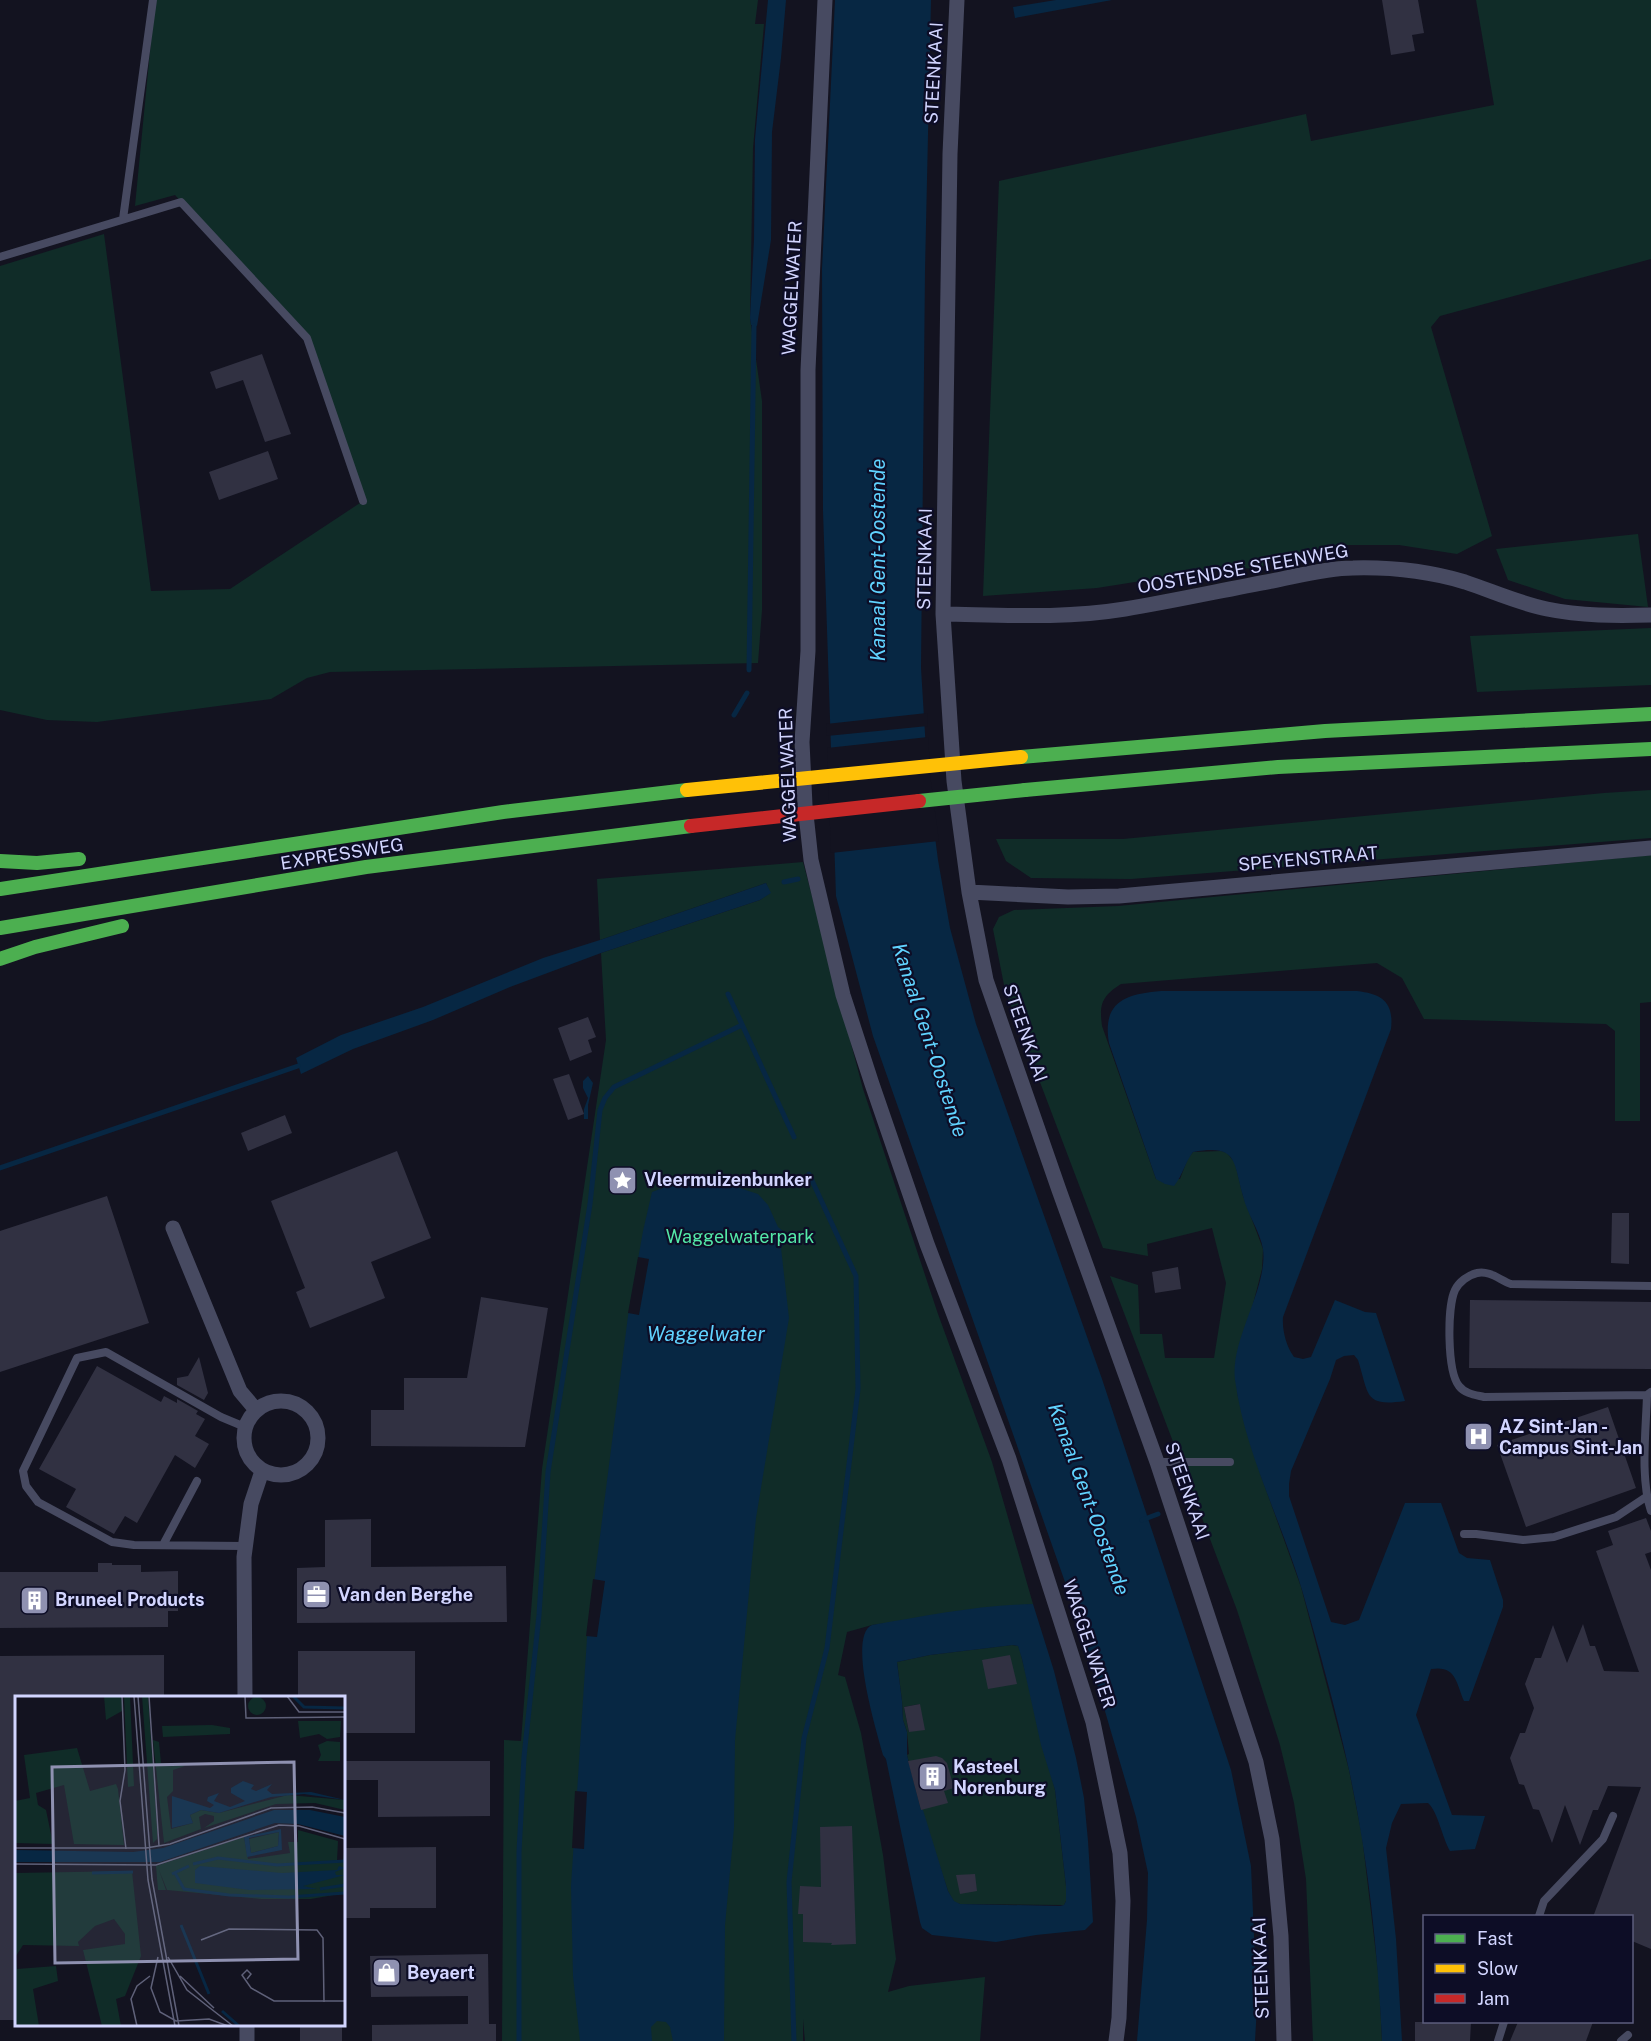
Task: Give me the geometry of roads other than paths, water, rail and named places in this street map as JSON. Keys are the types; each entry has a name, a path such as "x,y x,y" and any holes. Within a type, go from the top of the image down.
{"highway":[{"name":"EXPRESSWEG","path":"0,889 491,813 687,790 1021,757 1325,731 1651,714"},
{"name":"EXPRESSWEG","path":"0,928 366,867 691,825 1025,790 1278,767 1651,749"},
{"path":"0,861 37,863 93,857"},
{"path":"115,857 168,863"},
{"path":"188,909 216,892"},
{"path":"0,959 35,947 133,924"}],"street":[{"name":"WAGGELWATER","path":"825,0 808,370 808,651 802,742 811,860 843,995 872,1084 927,1244 1008,1459 1093,1722 1120,1853 1123,1901 1119,2018 1116,2041"},
{"name":"STEENKAAI","path":"957,0 950,154 943,614 954,781 969,892 986,980 1157,1462 1256,1762 1272,1839 1281,1936 1284,2041"},
{"name":"OOSTENDSE STEENWEG","path":"943,614 1080,615 1125,609 1350,568 1428,573 1513,600 1575,614 1651,615"},
{"name":"SPEYENSTRAAT","path":"969,892 1068,897 1119,896 1651,848"},
{"path":"173,1228 240,1391 256,1410"},
{"path":"288,1401 300,1406 310,1414 317,1426 319,1440 315,1454 308,1464 298,1472 286,1476 262,1471 252,1463 243,1440 245,1427 256,1410 265,1404 288,1401"},
{"path":"245,1696 245,1546 250,1504 262,1471"}],"lane":[{"path":"123,219 153,0"},
{"path":"0,257 181,201 307,338 363,501"},
{"path":"1651,1286 1511,1284 1491,1274 1479,1273 1466,1277 1455,1288 1451,1303 1449,1333 1455,1377 1459,1386 1470,1394 1484,1397 1649,1393 1646,1497 1651,1511"},
{"path":"245,1427 221,1417 106,1352 76,1358 23,1471 26,1486 38,1502 112,1542 134,1545 245,1546"},
{"path":"1157,1462 1230,1462"},
{"path":"163,1545 197,1481"},
{"path":"1464,1534 1523,1540 1554,1537 1616,1517 1646,1497"},
{"path":"1540,1915 1544,1901 1603,1839 1613,1816"},
{"path":"1498,2041 1504,2023"},
{"path":"1621,2041 1628,2035"}],"water":[{"path":"768,0 786,0 772,132 771,240 757,326 751,325 750,318 754,240 755,139"},
{"name":"Kanaal Gent-Oostende","path":"835,0 931,0 925,270 921,668 928,783 938,860 950,928 976,1024 1102,1379 1231,1770 1251,1866 1257,2006 1255,2041 1137,2041 1147,1920 1148,1873 1136,1817 1078,1619 873,1036 836,896 823,511 822,269"},
{"path":"1056,0 1112,0 1015,18 1013,7"},
{"path":"766,883 771,893 760,900 601,953 510,987 433,1020 353,1049 301,1074 296,1058 341,1035 423,1007 543,958"},
{"path":"1161,991 1357,991 1380,997 1390,1012 1391,1029 1283,1322 1285,1338 1291,1353 1294,1357 1303,1359 1311,1357 1335,1300 1365,1312 1376,1313 1405,1401 1375,1400 1367,1390 1358,1360 1354,1355 1336,1360 1291,1471 1289,1496 1331,1622 1345,1625 1359,1620 1405,1503 1441,1503 1459,1553 1467,1558 1490,1560 1503,1600 1503,1607 1469,1701 1464,1701 1457,1681 1450,1672 1439,1668 1431,1669 1416,1715 1452,1815 1485,1816 1475,1849 1450,1851 1435,1812 1428,1803 1401,1804 1392,1823 1386,1848 1396,1939 1402,2041 1382,2041 1378,1973 1362,1837 1339,1725 1294,1564 1247,1434 1235,1380 1238,1348 1260,1281 1263,1264 1261,1242 1245,1203 1235,1165 1226,1153 1208,1150 1193,1152 1174,1186 1156,1179 1109,1043 1109,1018 1119,1003 1137,995"},
{"path":"588,1076 593,1083 588,1105 588,1119 584,1119 584,1109 588,1098 583,1088 583,1081"},
{"name":"Waggelwater","path":"693,1177 758,1194 768,1205 778,1227 790,1237 781,1248 789,1318 756,1518 735,1740 734,1828 725,1925 724,2041 673,2041 670,2027 666,2022 657,2021 651,2027 652,2041 580,2041 573,1976 571,1886 587,1638 628,1316 652,1192"},
{"path":"1033,1604 1054,1671 1084,1798 1093,1922 1085,1930 996,1942 932,1935 922,1928 920,1922 886,1759 870,1707 863,1665 862,1647 865,1633 872,1625 993,1606","holes":["1018,1646 1041,1745 1055,1790 1066,1901 1060,1906 960,1904 954,1901 948,1891 923,1810 921,1810 907,1755 907,1732 903,1720 897,1662 930,1655"]}],"waterway":[{"path":"749,670 754,326"},
{"path":"734,715 747,693"},
{"path":"784,882 798,879"},
{"path":"728,994 794,1137"},
{"path":"519,2041 519,1852 524,1757 539,1615 548,1472 590,1204 600,1110 605,1098 614,1087 742,1025"},
{"path":"0,1168 298,1066"},
{"path":"794,2041 789,1882 804,1738 827,1648 858,1389 856,1276 809,1174"},
{"path":"1142,1520 1158,1514"}],"place":[{"name":"Vleermuizenbunker","path":"623,1180"},
{"name":"AZ Sint-Jan - Campus Sint-Jan","path":"1478,1437"},
{"name":"Van den Berghe","path":"317,1595"},
{"name":"Bruneel Products","path":"34,1600"},
{"name":"Kasteel Norenburg","path":"932,1777"},
{"name":"Beyaert","path":"386,1973"}],"park label":[{"name":"Waggelwaterpark","path":"740,1237"}]}
